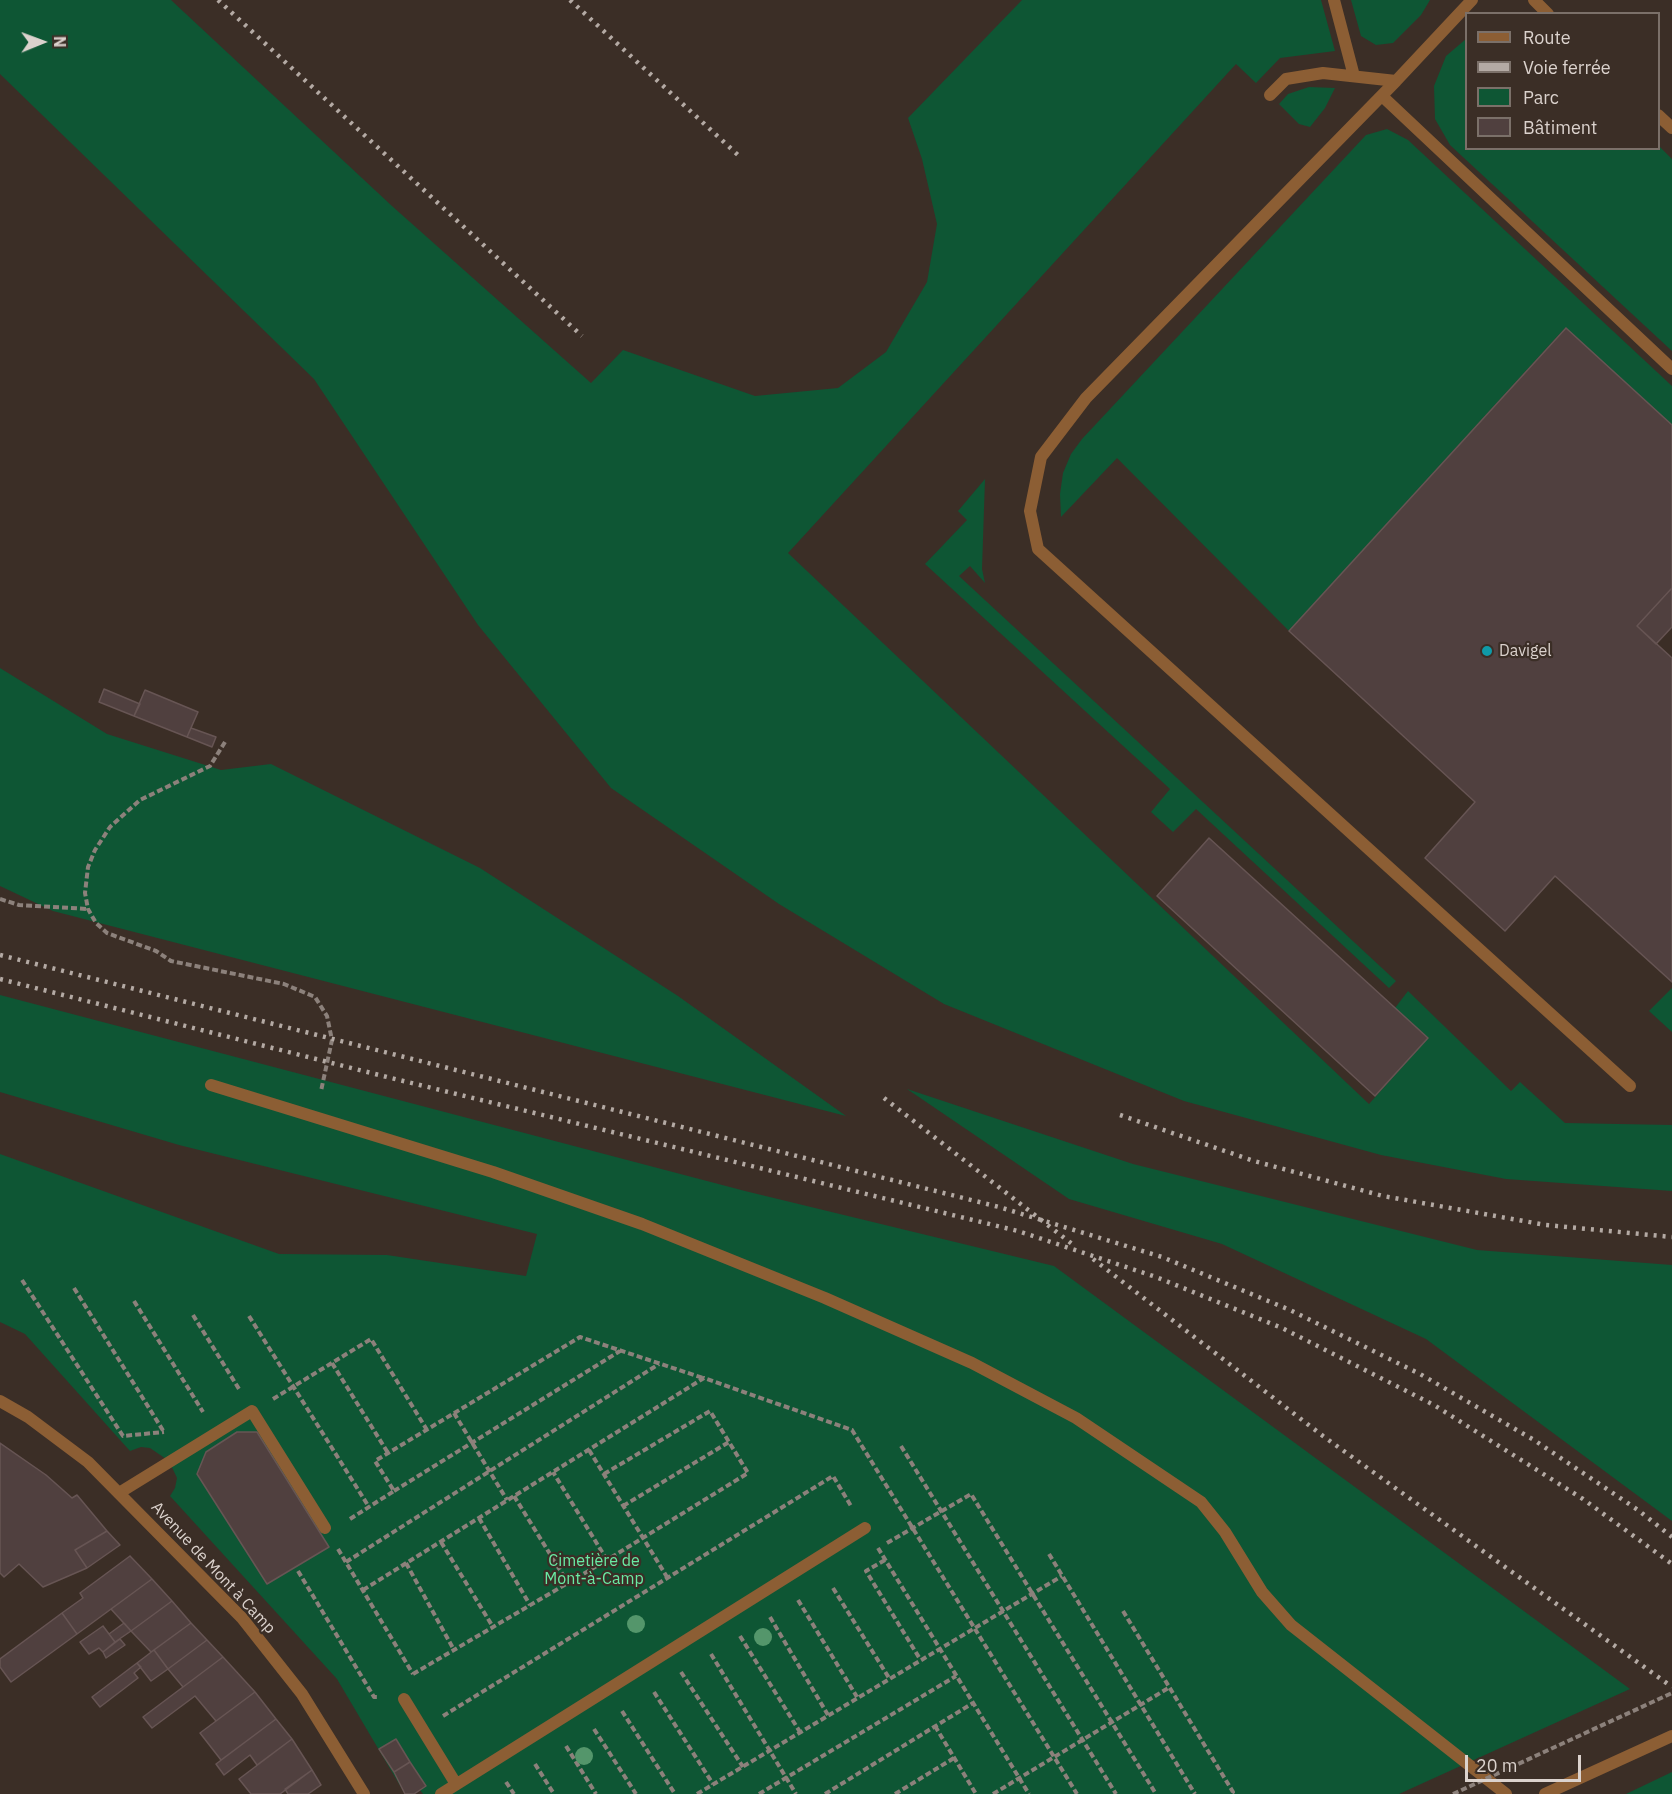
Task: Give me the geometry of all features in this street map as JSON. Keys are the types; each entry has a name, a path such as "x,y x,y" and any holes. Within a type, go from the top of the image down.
{"street":[{"path":"1334,0 1354,76"},
{"path":"1472,0 1382,96 1086,398 1041,457 1030,511 1038,549 1630,1086"},
{"path":"1534,0 1546,12"},
{"path":"1270,96 1286,79 1323,73 1396,81"},
{"path":"1382,96 1672,369"},
{"path":"1660,116 1672,128"},
{"path":"212,1085 493,1172 642,1224 825,1298 972,1363 1076,1418 1201,1502 1226,1532 1262,1592 1291,1625 1506,1794"},
{"name":"Avenue de Mont à Camp","path":"0,1401 28,1417 88,1462 242,1618 302,1694 364,1794"},
{"path":"119,1493 252,1411 327,1531"},
{"path":"441,1794 865,1528"},
{"path":"404,1699 456,1784"},
{"path":"1545,1794 1672,1736"}],"path":[{"path":"225,742 210,766 140,800 110,827 95,850 88,867 85,893 88,909 96,923 107,933 156,951 171,961 284,984 315,997 327,1016 332,1040 317,1116"},
{"path":"0,899 20,905 65,910 88,909"},
{"path":"22,1280 123,1436 164,1432"},
{"path":"74,1288 179,1456"},
{"path":"134,1301 216,1433"},
{"path":"193,1315 252,1411 371,1339 427,1430"},
{"path":"249,1316 369,1507"},
{"path":"394,1491 375,1461 580,1337 852,1430 1077,1794"},
{"path":"413,1674 327,1531 620,1350"},
{"path":"332,1363 388,1454"},
{"path":"346,1562 660,1363"},
{"path":"363,1590 704,1378"},
{"path":"298,1571 374,1697 404,1699 413,1674 607,1560 748,1473 710,1411 604,1474"},
{"path":"454,1413 507,1500"},
{"path":"623,1506 729,1442"},
{"path":"901,1446 1116,1794"},
{"path":"589,1450 667,1577"},
{"path":"553,1472 607,1560"},
{"path":"878,1548 971,1494 1156,1794"},
{"path":"514,1496 568,1583"},
{"path":"479,1518 530,1605"},
{"path":"441,1542 493,1627"},
{"path":"1048,1554 1195,1794"},
{"path":"885,1560 866,1571 920,1659"},
{"path":"405,1563 454,1650"},
{"path":"697,1794 1062,1576"},
{"path":"785,1578 857,1697"},
{"path":"833,1588 889,1678"},
{"path":"757,1596 828,1715"},
{"path":"1123,1611 1233,1792 1230,1794"},
{"path":"726,1615 800,1732"},
{"path":"698,1633 796,1794"},
{"path":"668,1652 742,1767"},
{"path":"639,1670 713,1784"},
{"path":"759,1794 956,1676"},
{"path":"993,1794 1170,1687"},
{"path":"608,1689 675,1794"},
{"path":"1453,1794 1672,1694"},
{"path":"825,1794 973,1703"},
{"path":"580,1707 636,1794"},
{"path":"552,1724 596,1794"},
{"path":"935,1726 976,1794"},
{"path":"522,1743 554,1794"},
{"path":"895,1794 954,1758"}],"green space":[{"path":"0,0 171,0 392,206 591,383 623,350 755,396 838,388 886,352 927,282 937,224 922,159 908,118 1022,0 1321,0 1335,51 1280,58 1256,83 1236,64 788,553 1369,1104 1428,1038 1395,1008 1408,991 1511,1091 1520,1082 1565,1123 1672,1125 1672,1191 1506,1179 1381,1155 1184,1101 944,1004 779,904 611,788 478,625 314,379 0,74"},
{"path":"1351,0 1430,0 1421,15 1393,43 1376,45 1361,36"},
{"path":"1465,40 1465,150 1660,150 1660,147 1672,159 1672,351 1450,145 1435,119 1434,86 1446,56"},
{"path":"1309,87 1335,88 1325,108 1310,127 1299,124 1279,104 1288,94"},
{"path":"1387,129 1408,140 1672,386 1672,425 1565,328 1289,631 1117,458 1061,517 1060,494 1063,473 1071,454 1082,439 1366,135"},
{"path":"985,479 982,569 985,583 970,566 959,576 1396,981 1389,988 1196,809 1173,832 1151,812 1170,789 925,564 967,520 958,511"},
{"path":"0,668 107,734 221,770 271,764 480,868 678,996 846,1116 53,911 0,886"},
{"path":"1672,988 1672,1032 1649,1011"},
{"name":"Cimetière de Mont-à-Camp","path":"0,995 745,1191 1054,1266 1630,1689 1399,1794 423,1794 420,1790 414,1794 405,1794 337,1679 170,1496 177,1478 169,1461 150,1448 141,1447 130,1451 25,1334 0,1322 0,1154 279,1254 387,1255 526,1276 537,1234 179,1145 0,1092"},
{"path":"907,1089 1133,1164 1477,1250 1672,1265 1672,1521 1426,1339 1222,1244 1069,1199"},
{"path":"1672,1772 1672,1794 1626,1794"}],"building":[{"name":"Davigel","path":"1566,328 1672,425 1672,588 1637,626 1672,658 1672,982 1555,876 1505,931 1425,858 1475,802 1289,631"},
{"path":"1672,588 1672,627 1656,644 1637,626"},
{"path":"104,689 140,704 134,716 99,702"},
{"path":"145,690 198,712 187,737 134,716"},
{"path":"191,728 216,737 212,747 187,737"},
{"path":"1209,838 1428,1038 1375,1096 1157,896"},
{"path":"237,1432 257,1432 329,1547 267,1584 197,1474 206,1452"},
{"path":"0,1443 46,1475 72,1498 77,1495 107,1531 75,1550 87,1568 43,1587 19,1564 4,1577 0,1573"},
{"path":"107,1531 120,1545 87,1568 75,1550"},
{"path":"130,1556 152,1579 77,1634 62,1613 83,1598 80,1593"},
{"path":"152,1579 172,1601 131,1631 111,1609"},
{"path":"172,1601 191,1623 151,1652 131,1631"},
{"path":"62,1613 77,1634 11,1682 0,1667 0,1659"},
{"path":"124,1623 131,1631 115,1642 109,1634"},
{"path":"191,1623 207,1640 168,1669 154,1650"},
{"path":"103,1626 115,1642 103,1652 99,1648 89,1654 80,1642"},
{"path":"120,1639 125,1645 106,1658 103,1652"},
{"path":"207,1640 223,1657 183,1687 168,1669"},
{"path":"154,1650 168,1669 151,1681 137,1663"},
{"path":"223,1657 255,1692 216,1721 195,1696 152,1728 143,1717"},
{"path":"137,1663 141,1667 134,1673 138,1678 100,1707 92,1697"},
{"path":"255,1692 276,1719 221,1760 200,1733"},
{"path":"276,1719 292,1739 257,1765 250,1755 224,1775 216,1764"},
{"path":"292,1739 312,1770 280,1794 251,1794 239,1779"},
{"path":"396,1739 410,1762 394,1772 379,1749"},
{"path":"410,1762 426,1786 414,1794 405,1794 394,1772"},
{"path":"312,1770 321,1785 308,1794 288,1794 285,1789"}],"railway":[{"path":"218,0 582,336"},
{"path":"570,0 738,155"},
{"path":"0,955 999,1207 1162,1257 1290,1310 1420,1374 1534,1440 1638,1510 1672,1537"},
{"path":"0,979 391,1078 1018,1231 1156,1277 1282,1328 1434,1405 1583,1499 1672,1564"},
{"path":"884,1098 1076,1247"},
{"path":"1120,1115 1254,1161 1383,1196 1546,1225 1672,1237"},
{"path":"1093,1259 1323,1436 1672,1687"}],"place":[{"name":"Davigel","path":"1487,651"}]}
